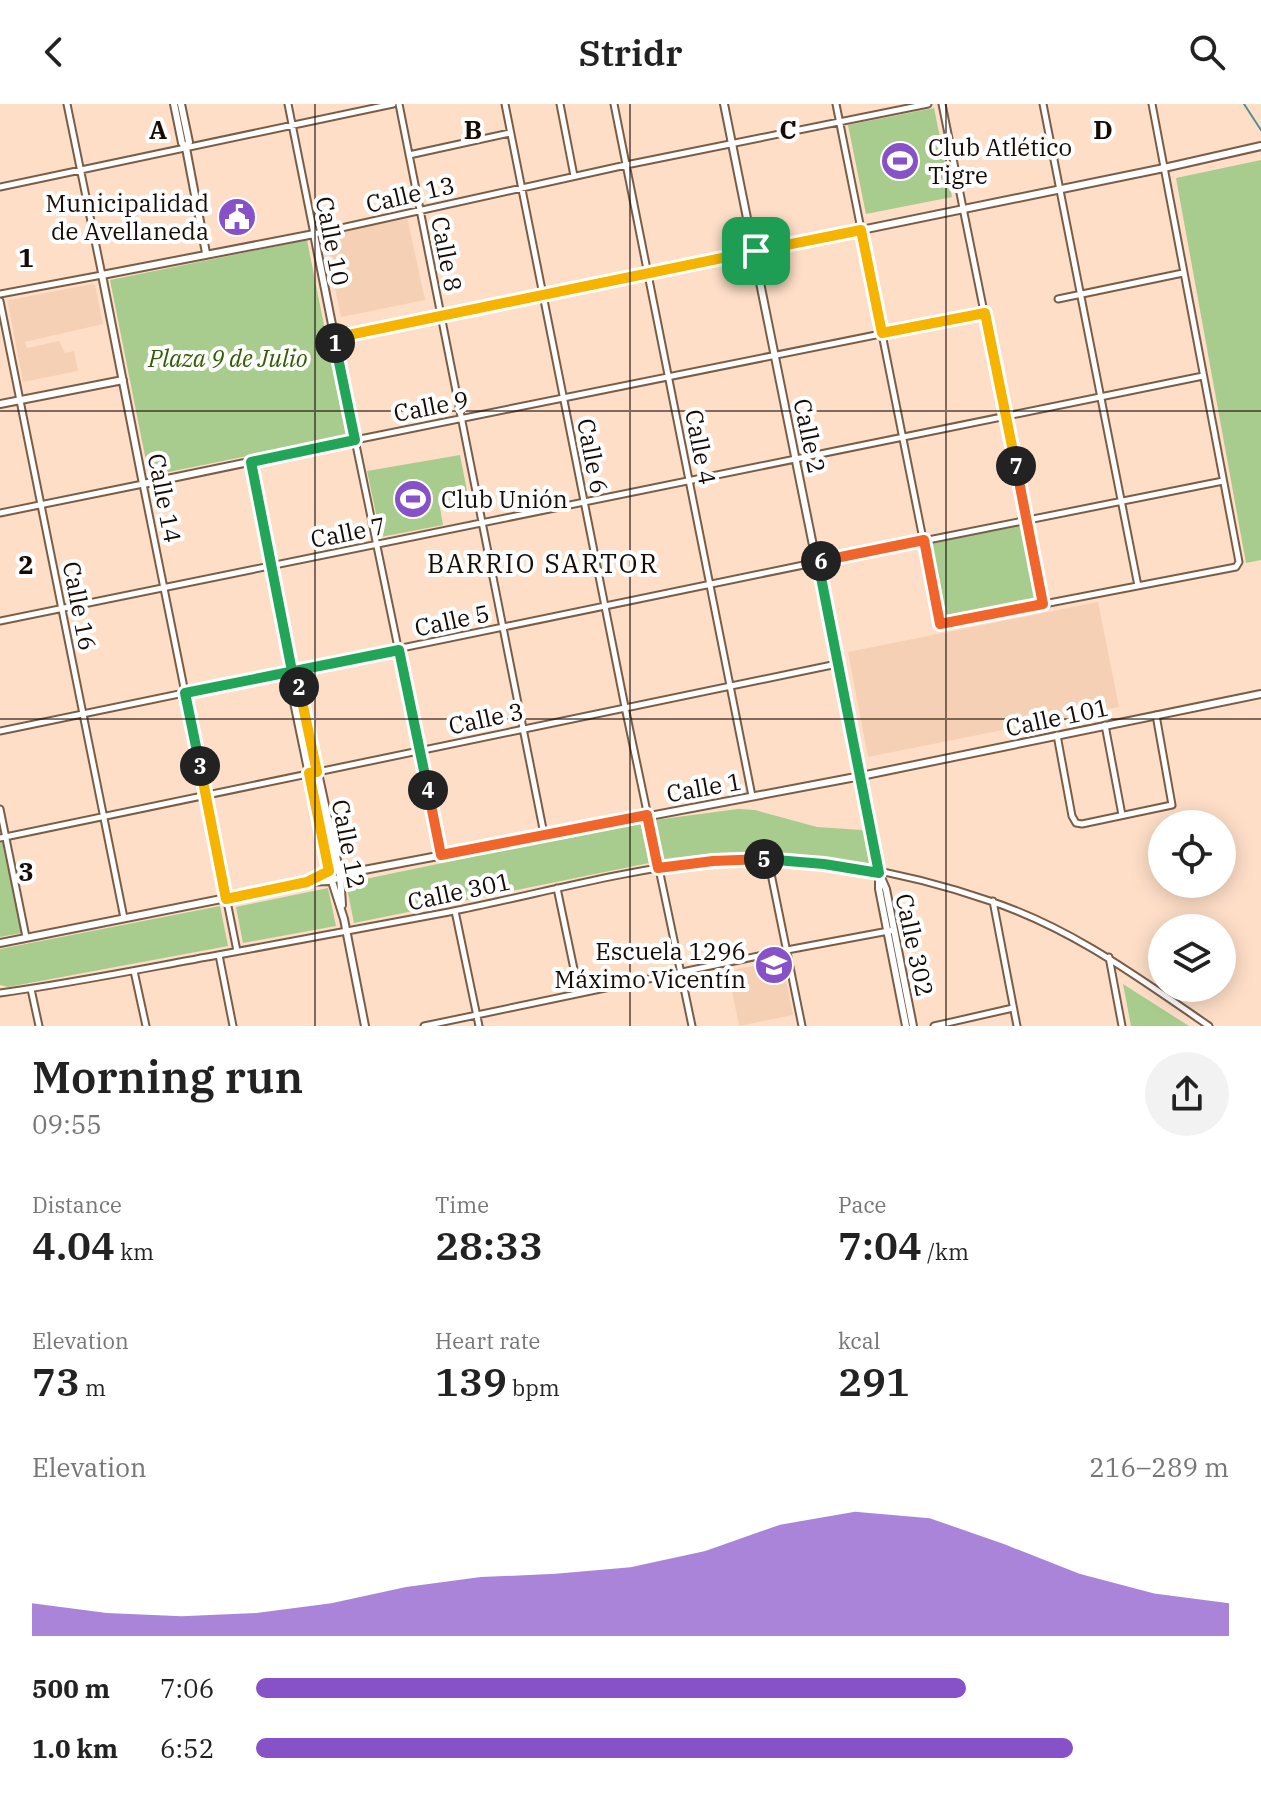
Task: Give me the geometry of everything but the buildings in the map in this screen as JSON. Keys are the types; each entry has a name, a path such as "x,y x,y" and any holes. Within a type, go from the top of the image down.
{"street":[{"name":"Calle 14","path":"67,104 237,951"},
{"path":"174,104 182,143 186,148 206,253"},
{"path":"181,104 189,142 186,148"},
{"name":"Calle 10","path":"288,104 441,855"},
{"path":"0,187 393,104"},
{"name":"Calle 8","path":"399,104 544,834"},
{"name":"Calle 6","path":"505,104 692,1026"},
{"path":"560,104 574,176"},
{"name":"Calle 4","path":"614,104 752,796"},
{"name":"Calle 2","path":"724,104 861,776"},
{"path":"836,104 940,624 1236,567 1239,562 1152,104"},
{"name":"Calle 13","path":"0,294 314,234 521,187 928,104"},
{"path":"942,104 1043,604"},
{"path":"1043,104 1138,586"},
{"path":"409,155 510,133"},
{"path":"334,338 1260,146"},
{"path":"1058,299 1183,273"},
{"name":"Calle 16","path":"0,301 124,918"},
{"name":"Calle 9","path":"0,513 985,313"},
{"name":"Calle 7","path":"0,621 1203,376"},
{"path":"0,404 123,380"},
{"name":"Calle 12","path":"251,462 292,671 298,681 329,871 344,919"},
{"name":"Calle 5","path":"0,731 1223,481"},
{"name":"Calle 3","path":"3,837 838,664"},
{"name":"Calle 101","path":"861,776 1261,694"},
{"path":"1056,735 1076,823 1172,805 1156,715"},
{"path":"1105,725 1122,815"},
{"name":"Calle 12","path":"313,773 339,869 344,919"},
{"name":"Calle 1","path":"0,943 307,882 331,880 364,870 544,834 861,776"},
{"name":"Calle 302","path":"861,776 879,873 886,889 906,1026"},
{"path":"0,809 3,837 26,937"},
{"path":"768,859 802,1026"},
{"name":"Calle 301","path":"0,993 346,932 658,868 713,861 768,859 879,873 955,889 993,901 1064,931 1109,957 1209,1026"},
{"name":"Calle 1","path":"307,882 329,871 364,870"},
{"path":"557,888 579,993"},
{"path":"993,901 1017,1026"},
{"path":"455,911 479,1026"},
{"path":"344,919 365,1026"},
{"path":"425,1026 891,931"},
{"name":"Calle 302","path":"891,931 913,1026"},
{"path":"219,955 233,1026"},
{"path":"1109,957 1122,1026"},
{"path":"134,971 146,1026"},
{"path":"31,989 39,1026"},
{"path":"934,1026 1013,1008"}],"shaded area":[{"path":"407,217 425,300 341,317 324,235"},
{"path":"95,285 103,324 25,342 27,348 59,341 65,353 74,351 78,371 23,382 9,300"},
{"path":"1098,602 1119,707 868,757 848,652"},
{"path":"782,960 793,1015 739,1026 728,971"}],"green space":[{"name":"Club Atlético Tigre","path":"934,108 952,197 866,214 848,125"},
{"path":"1261,160 1261,560 1246,563 1176,178"},
{"name":"Plaza 9 de Julio","path":"307,240 346,436 149,476 110,280"},
{"name":"Club Unión","path":"460,455 468,496 439,502 443,525 381,537 367,471"},
{"path":"1021,523 1036,599 945,617 930,541"},
{"path":"738,809 755,810 817,827 862,830 870,866 663,860 655,820"},
{"path":"640,822 649,863 354,923 346,883"},
{"path":"4,842 22,933 0,937 0,843"},
{"path":"328,888 336,926 243,943 236,907"},
{"path":"220,906 228,946 8,987 0,985 0,949"},
{"path":"1123,984 1189,1026 1131,1026"}],"waterway":[{"path":"1244,104 1261,130"}],"place":[{"name":"Club Atlético Tigre","path":"900,161"},
{"name":"Municipalidad de Avellaneda","path":"237,217"},
{"name":"Club Unión","path":"413,499"},
{"name":"Escuela 1296 Máximo Vicentín","path":"774,965"}],"district":[{"name":"BARRIO SARTOR","path":"543,563"}],"route":[{"path":"756,251 334,338 355,440 251,462 292,671 298,681 317,772 309,773 329,871 307,882 226,899 185,693 278,673 292,671 399,650 441,855 647,815 658,868 713,861 768,859 879,873 818,562 924,540 940,624 1043,604 985,313 882,333 861,230 756,251"}]}
